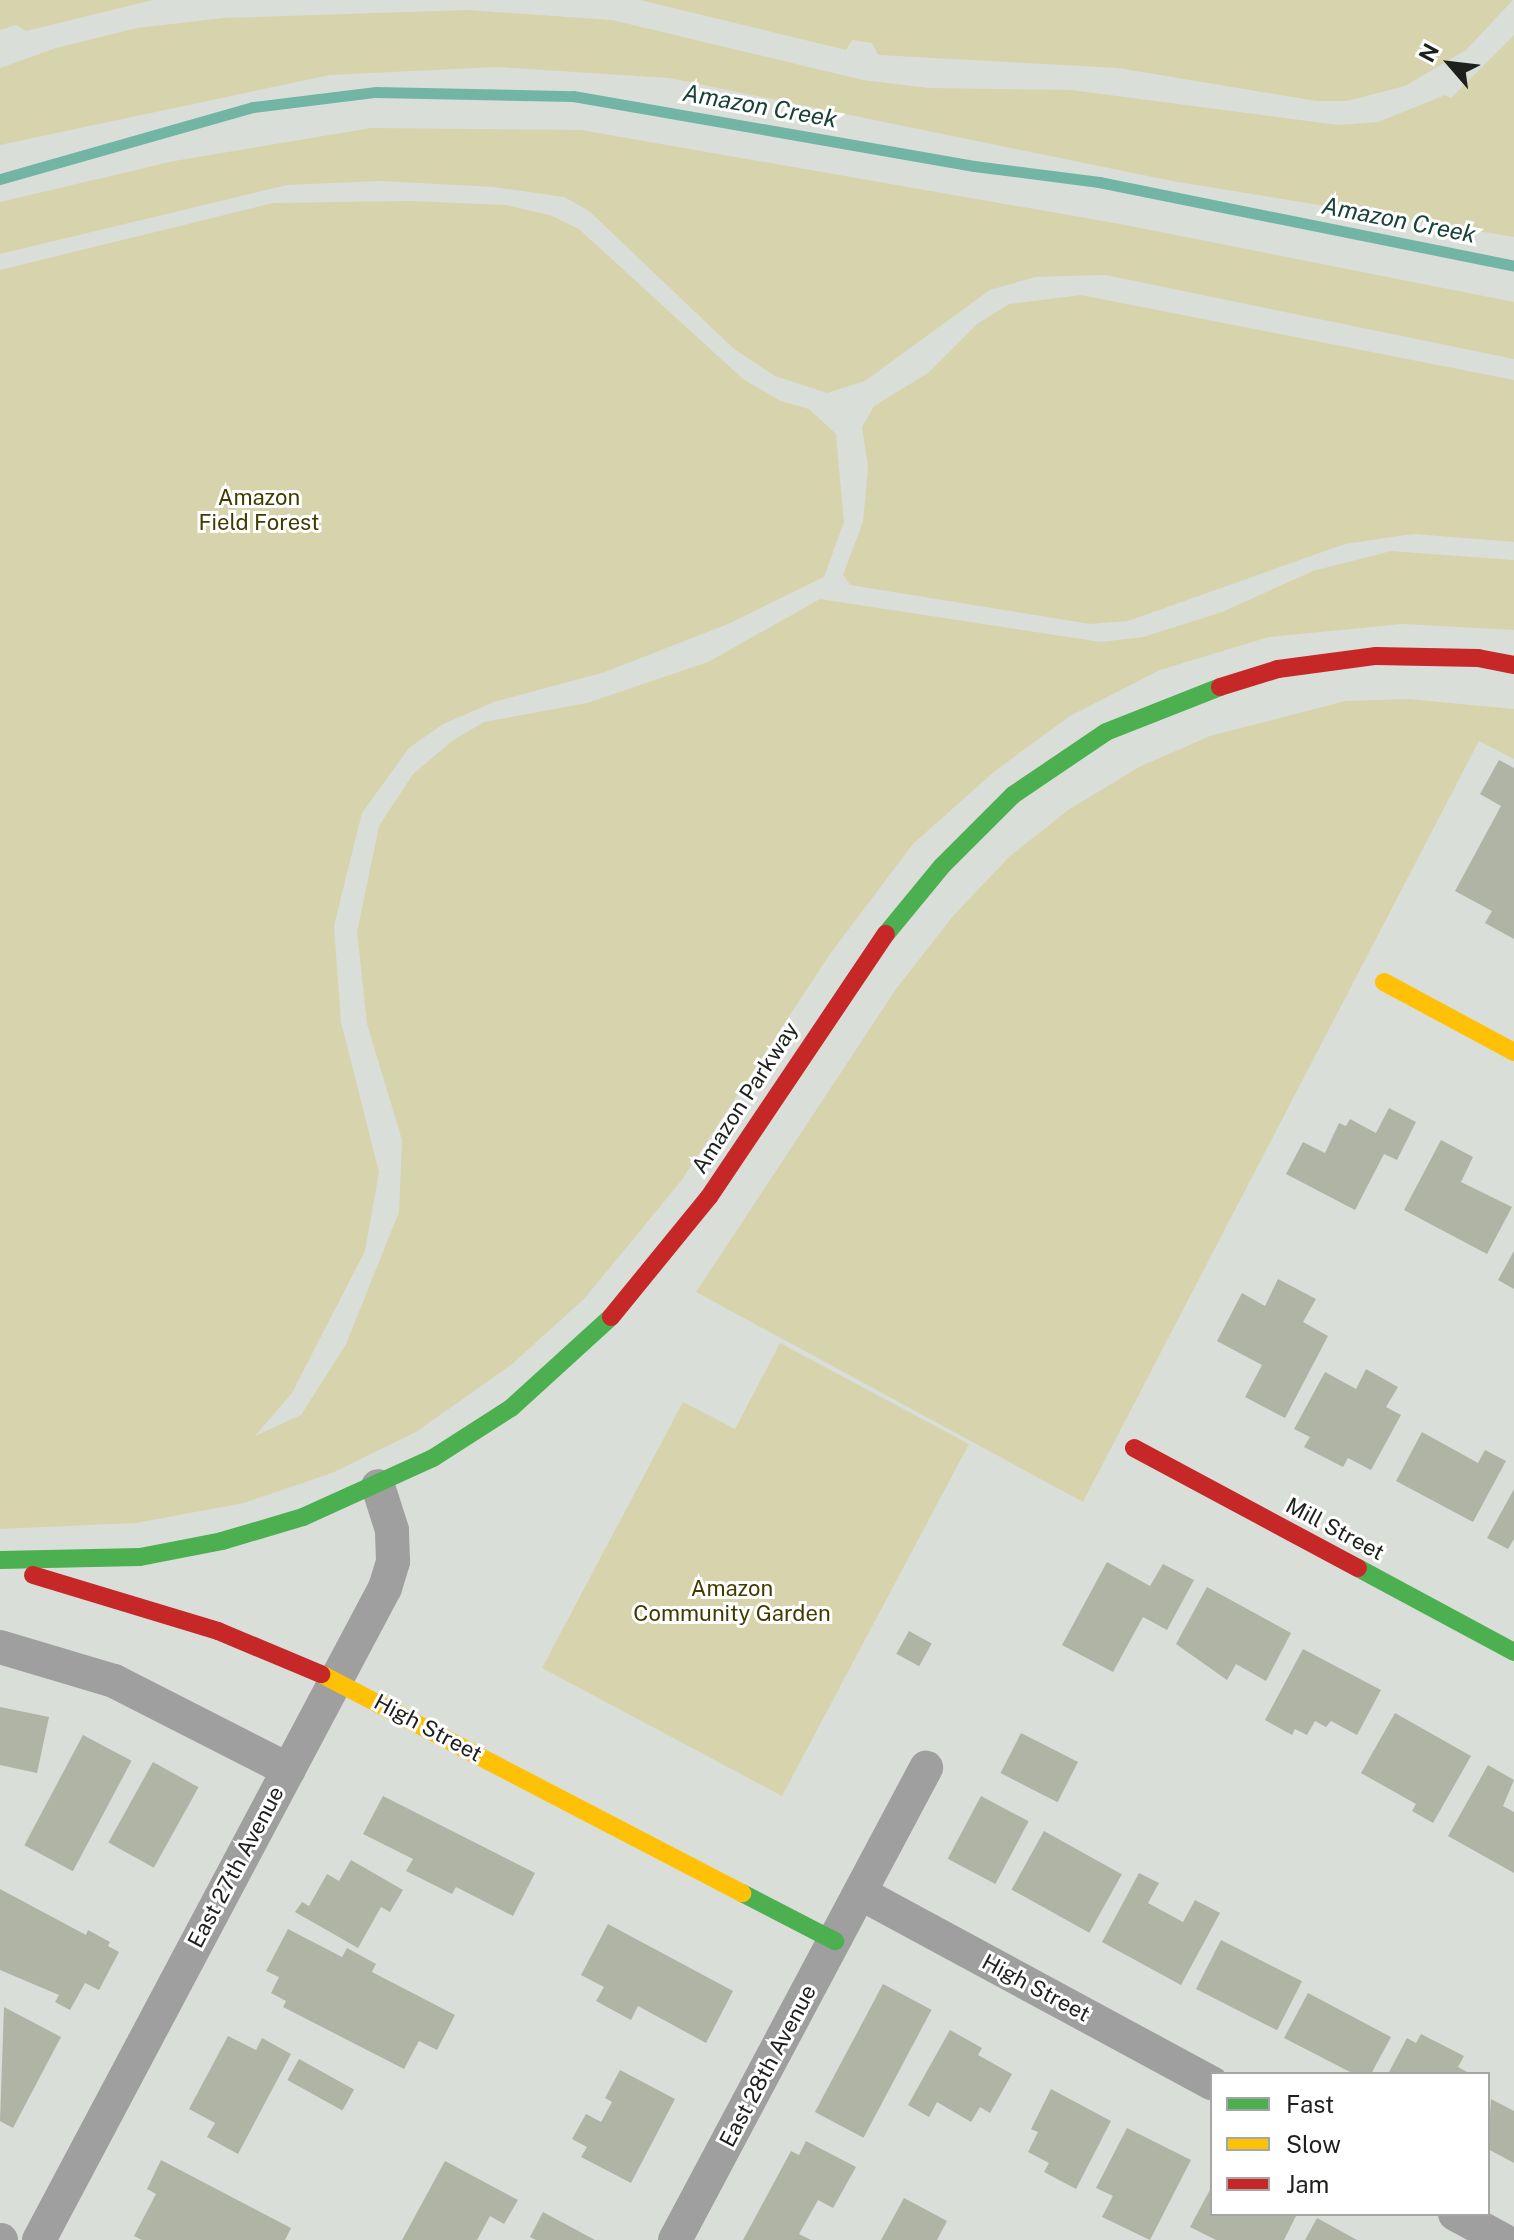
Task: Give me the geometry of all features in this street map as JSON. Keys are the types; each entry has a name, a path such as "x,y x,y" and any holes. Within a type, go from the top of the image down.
{"main road":[{"name":"Amazon Parkway","path":"0,1563 140,1557 222,1541 303,1517 378,1486 433,1458 511,1408 579,1351 648,1278 709,1197 861,964 942,866 1013,795 1106,732 1184,699 1278,669 1376,656 1478,658 1514,665"},
{"path":"1384,982 1514,1052"},
{"name":"Mill Street","path":"1134,1448 1514,1652"},
{"name":"High Street","path":"0,1563 182,1618 336,1680 835,1941"}],"street":[{"name":"East 27th Avenue","path":"39,2240 385,1588 393,1561 392,1530 378,1486"},
{"path":"0,1647 114,1681 289,1770"},
{"name":"East 28th Avenue","path":"675,2240 926,1768"},
{"name":"High Street","path":"860,1893 1210,2082"},
{"path":"1459,2216 1503,2240"}],"green space":[{"path":"0,0 153,0 26,31 16,25 0,30"},
{"path":"640,0 1513,0 1466,50 1405,86 1347,101 1316,101 1118,68 878,55 872,43 852,40 846,50"},
{"path":"467,10 612,20 863,80 929,88 1071,90 1338,125 1378,122 1445,95 1451,98 1514,35 1514,237 1172,181 669,78 497,67 330,75 0,145 0,68 56,48 137,28 223,18"},
{"path":"371,128 581,130 1120,224 1514,302 1514,359 1105,275 1035,277 990,290 865,381 827,393 775,376 734,349 589,211 564,197 493,187 381,181 287,185 0,254 0,202 174,161"},
{"name":"Amazon Field Forest","path":"411,201 506,205 550,215 579,229 743,379 781,401 809,409 836,434 844,522 824,577 728,624 605,672 494,702 443,724 409,748 362,813 334,926 341,1022 379,1172 365,1251 292,1393 255,1436 301,1415 346,1344 399,1212 402,1140 367,1024 357,932 379,826 413,774 452,741 484,722 587,703 708,662 820,599 1101,642 1143,637 1222,612 1313,571 1391,551 1514,560 1514,630 1402,624 1269,637 1160,670 1070,716 995,771 913,844 830,954 681,1181 585,1298 511,1365 416,1432 332,1473 244,1503 136,1523 0,1529 0,270 273,203"},
{"path":"1081,295 1514,380 1514,542 1413,534 1345,544 1128,621 1090,624 850,585 843,575 863,522 868,467 862,427 874,406 928,373 977,324 1009,304"},
{"path":"1408,699 1514,709 1514,759 1479,741 1083,1502 696,1292 896,989 953,916 1010,856 1068,810 1139,767 1210,736 1345,701"},
{"name":"Amazon Community Garden","path":"780,1343 969,1444 782,1796 542,1668 683,1402 735,1429"}],"building":[{"path":"1499,760 1514,768 1514,939 1485,923 1492,911 1455,891 1501,806 1480,794"},
{"path":"1389,1108 1416,1122 1397,1160 1384,1154 1355,1210 1286,1174 1303,1142 1325,1153 1339,1123 1346,1126 1350,1119 1376,1133"},
{"path":"1441,1140 1473,1157 1461,1182 1512,1207 1487,1254 1404,1210"},
{"path":"1514,1251 1514,1289 1498,1280"},
{"path":"1278,1279 1316,1299 1303,1322 1328,1336 1285,1418 1245,1397 1262,1365 1217,1341 1242,1293 1265,1306"},
{"path":"1366,1369 1398,1387 1386,1407 1401,1415 1371,1470 1348,1458 1343,1467 1304,1447 1310,1437 1294,1429 1325,1372 1356,1389"},
{"path":"1422,1432 1478,1463 1485,1450 1506,1461 1473,1522 1396,1481"},
{"path":"1514,1489 1514,1539 1508,1549 1487,1538"},
{"path":"1107,1562 1150,1586 1163,1564 1194,1580 1167,1630 1143,1617 1113,1672 1062,1645"},
{"path":"1207,1587 1291,1633 1266,1681 1236,1664 1227,1680 1176,1644"},
{"path":"909,1631 932,1644 919,1666 896,1654"},
{"path":"1303,1649 1381,1690 1357,1735 1331,1721 1326,1727 1315,1721 1307,1735 1295,1729 1292,1735 1265,1720"},
{"path":"0,1707 49,1717 37,1773 0,1765"},
{"path":"1395,1713 1471,1756 1433,1823 1412,1811 1416,1804 1361,1773"},
{"path":"1021,1733 1078,1762 1058,1802 1001,1773"},
{"path":"83,1735 132,1761 73,1871 24,1845"},
{"path":"153,1762 198,1787 154,1868 108,1842"},
{"path":"1488,1765 1514,1780 1503,1806 1514,1812 1514,1873 1448,1836"},
{"path":"383,1796 535,1873 513,1916 456,1887 452,1894 406,1871 413,1859 363,1834"},
{"path":"981,1796 1029,1821 995,1884 948,1859"},
{"path":"1044,1831 1122,1874 1089,1933 1012,1890"},
{"path":"351,1860 403,1890 390,1912 381,1907 358,1948 295,1912 302,1902 309,1906 327,1874 339,1881"},
{"path":"1139,1873 1159,1883 1148,1903 1183,1922 1195,1900 1220,1913 1181,1985 1102,1942"},
{"path":"0,1889 86,1935 88,1930 110,1942 108,1946 119,1952 99,1990 85,1983 70,2010 55,2002 59,1995 0,1970"},
{"path":"608,1924 733,1991 706,2043 638,2006 631,2020 596,2001 604,1987 581,1975"},
{"path":"288,1929 342,1957 347,1948 376,1964 372,1972 455,2015 437,2050 419,2041 404,2069 283,2007 286,2001 271,1993 279,1977 266,1971"},
{"path":"1221,1940 1302,1981 1277,2030 1196,1989"},
{"path":"883,1984 932,2010 863,2138 815,2112"},
{"path":"1308,1993 1391,2037 1372,2072 1350,2072 1284,2038"},
{"path":"4,2007 61,2037 13,2128 0,2121"},
{"path":"950,2030 982,2048 978,2055 1012,2074 990,2113 980,2107 971,2122 937,2102 929,2117 908,2105"},
{"path":"1421,2034 1464,2056 1458,2067 1467,2072 1389,2072 1407,2038 1416,2043"},
{"path":"228,2036 256,2050 262,2038 291,2054 238,2154 207,2137 215,2123 189,2109"},
{"path":"299,2059 354,2090 342,2111 287,2080"},
{"path":"620,2070 675,2099 631,2183 581,2157 587,2147 572,2139 586,2114 601,2122 612,2102 605,2098"},
{"path":"1051,2089 1111,2121 1076,2189 1044,2172 1049,2163 1028,2152 1038,2132 1031,2129"},
{"path":"1491,2099 1514,2111 1514,2163 1490,2150"},
{"path":"1127,2128 1191,2160 1150,2240 1102,2217 1113,2196 1096,2188"},
{"path":"806,2141 856,2167 833,2208 818,2200 799,2234 811,2240 743,2240 791,2151 799,2155"},
{"path":"161,2160 291,2228 285,2240 142,2240 134,2236 156,2194 147,2189"},
{"path":"445,2161 518,2200 504,2224 490,2216 477,2240 402,2240"},
{"path":"1210,2190 1210,2216 1296,2216 1284,2240 1216,2240 1190,2227"},
{"path":"904,2198 947,2221 937,2240 881,2240"},
{"path":"543,2212 595,2240 536,2240 530,2237"},
{"path":"1317,2218 1357,2240 1305,2240"}],"waterway":[{"name":"Amazon Creek","path":"0,179 253,107 376,92 573,96 974,166 1099,182 1514,266"}],"traffic: fast":[{"path":"886,934 942,866 1013,795 1106,732 1220,687"},
{"path":"0,1560 140,1557 222,1541 303,1517 433,1458 511,1408 611,1317"},
{"path":"1358,1568 1514,1652"},
{"path":"742,1893 835,1941"}],"traffic: slow":[{"path":"1384,982 1514,1052"},
{"path":"321,1674 742,1893"}],"traffic: jam":[{"path":"1220,687 1278,669 1376,656 1478,658 1514,665"},
{"path":"611,1317 709,1197 886,934"},
{"path":"1134,1448 1358,1568"},
{"path":"33,1575 218,1631 321,1674"}]}
